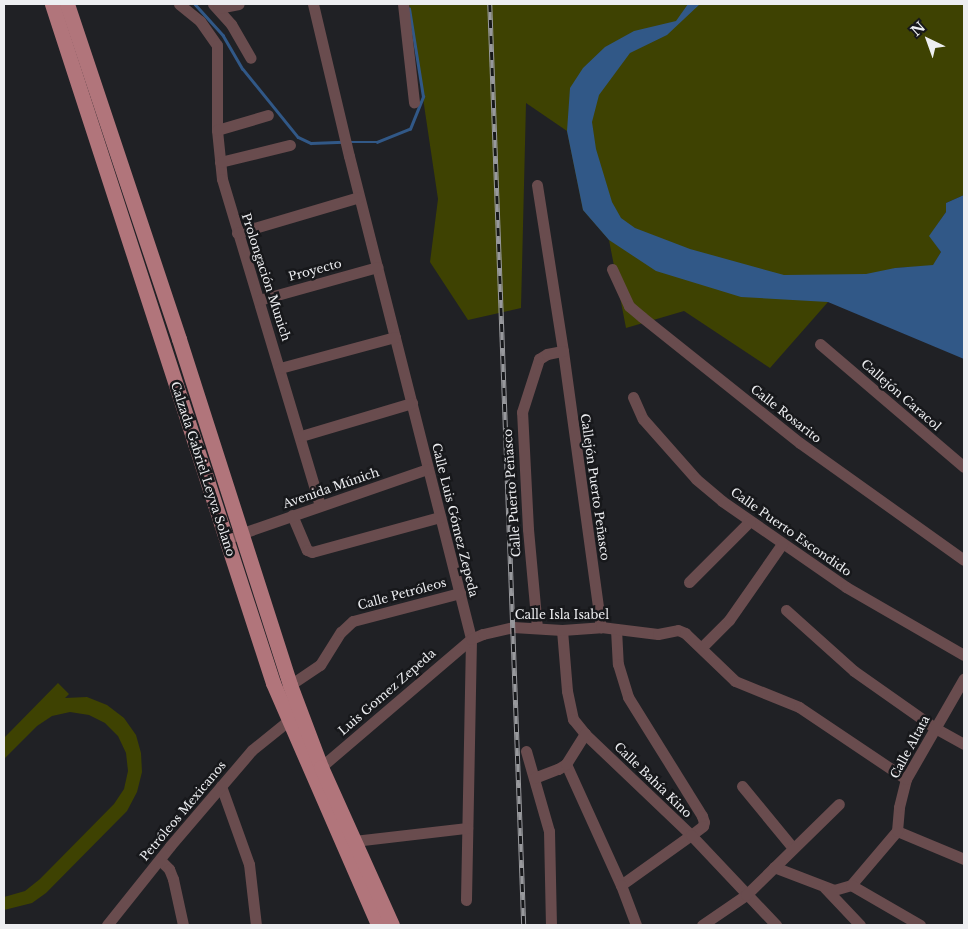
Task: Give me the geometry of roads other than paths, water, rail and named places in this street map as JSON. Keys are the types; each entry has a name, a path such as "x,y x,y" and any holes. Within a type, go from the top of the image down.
{"main road":[{"name":"Calzada Gabriel Leyva Solano","path":"52,4 77,58 138,244 226,539 273,683 378,925"},
{"name":"Calzada Gabriel Leyva Solano","path":"68,4 77,58"},
{"name":"Calzada Gabriel Leyva Solano","path":"138,244 242,533 274,641 290,685"},
{"path":"290,685 321,767 392,925"}],"street":[{"name":"Prolongación Munich","path":"179,4 203,24 217,45 217,130 220,162 236,233 259,300 320,505"},
{"path":"215,6 240,4"},
{"name":"Calle Luis Gómez Zepeda","path":"313,4 359,197 471,639 466,900"},
{"path":"403,4 414,102"},
{"path":"215,6 231,24 251,58"},
{"path":"217,130 268,116"},
{"path":"220,162 290,145"},
{"name":"Callejón Puerto Peñasco","path":"537,185 563,352 601,627"},
{"path":"236,233 359,197"},
{"name":"Proyecto","path":"259,300 377,267"},
{"name":"Calle Rosarito","path":"612,269 630,306 662,334 800,443 964,560"},
{"path":"280,368 395,337"},
{"name":"Callejón Caracol","path":"820,344 964,468"},
{"name":"Calle Puerto Peñasco","path":"537,628 528,529 522,420 524,403 532,384 539,358 547,354 563,352"},
{"name":"Calle Puerto Escondido","path":"633,397 642,419 696,479 722,502 846,588 964,655"},
{"path":"301,436 412,403"},
{"name":"Avenida Múnich","path":"226,539 428,469"},
{"path":"292,515 307,550 312,552 440,517"},
{"path":"689,582 750,521"},
{"path":"702,647 729,620 782,544"},
{"name":"Calle Petróleos","path":"290,685 320,665 341,632 353,621 460,593"},
{"path":"786,610 854,671 935,728 964,744"},
{"name":"Calle Isla Isabel","path":"471,639 505,629 537,628 562,630 601,627 658,634 678,630 702,647 735,681 799,707 906,779"},
{"path":"616,629 618,664 628,697 703,819 703,826 621,885"},
{"name":"Calle Bahía Kino","path":"562,630 569,700 573,719 585,734 691,835 776,925"},
{"name":"Luis Gomez Zepeda","path":"321,767 471,639"},
{"name":"Calle Altata","path":"898,831 899,806 906,779 964,678"},
{"name":"Petróleos Mexicanos","path":"107,925 221,786 260,742 288,721"},
{"path":"534,778 566,764 585,734"},
{"path":"526,751 549,831 551,925"},
{"path":"566,764 621,885 636,925"},
{"path":"221,786 249,864 256,925"},
{"path":"742,786 793,848"},
{"path":"702,925 746,895 839,804"},
{"path":"354,841 467,828"},
{"path":"774,867 824,887 840,890 851,885 898,831 964,859"},
{"path":"160,860 168,869 173,879 183,925"},
{"path":"851,885 920,925"},
{"path":"824,887 860,925"}],"water":[{"path":"688,4 700,4 667,35 630,53 599,95 592,122 596,149 612,202 621,218 635,228 690,249 784,275 866,274 895,268 933,265 941,252 929,236 946,212 946,203 964,195 964,359 828,302 741,297 656,271 609,240 583,210 567,131 570,88 583,68 605,47 634,31 676,21"}],"waterway":[{"path":"195,4 223,35 243,69 298,137 311,143 343,142"},
{"path":"349,142 377,142 410,129 423,97 409,9"}],"railway":[{"path":"490,4 524,925"}]}
